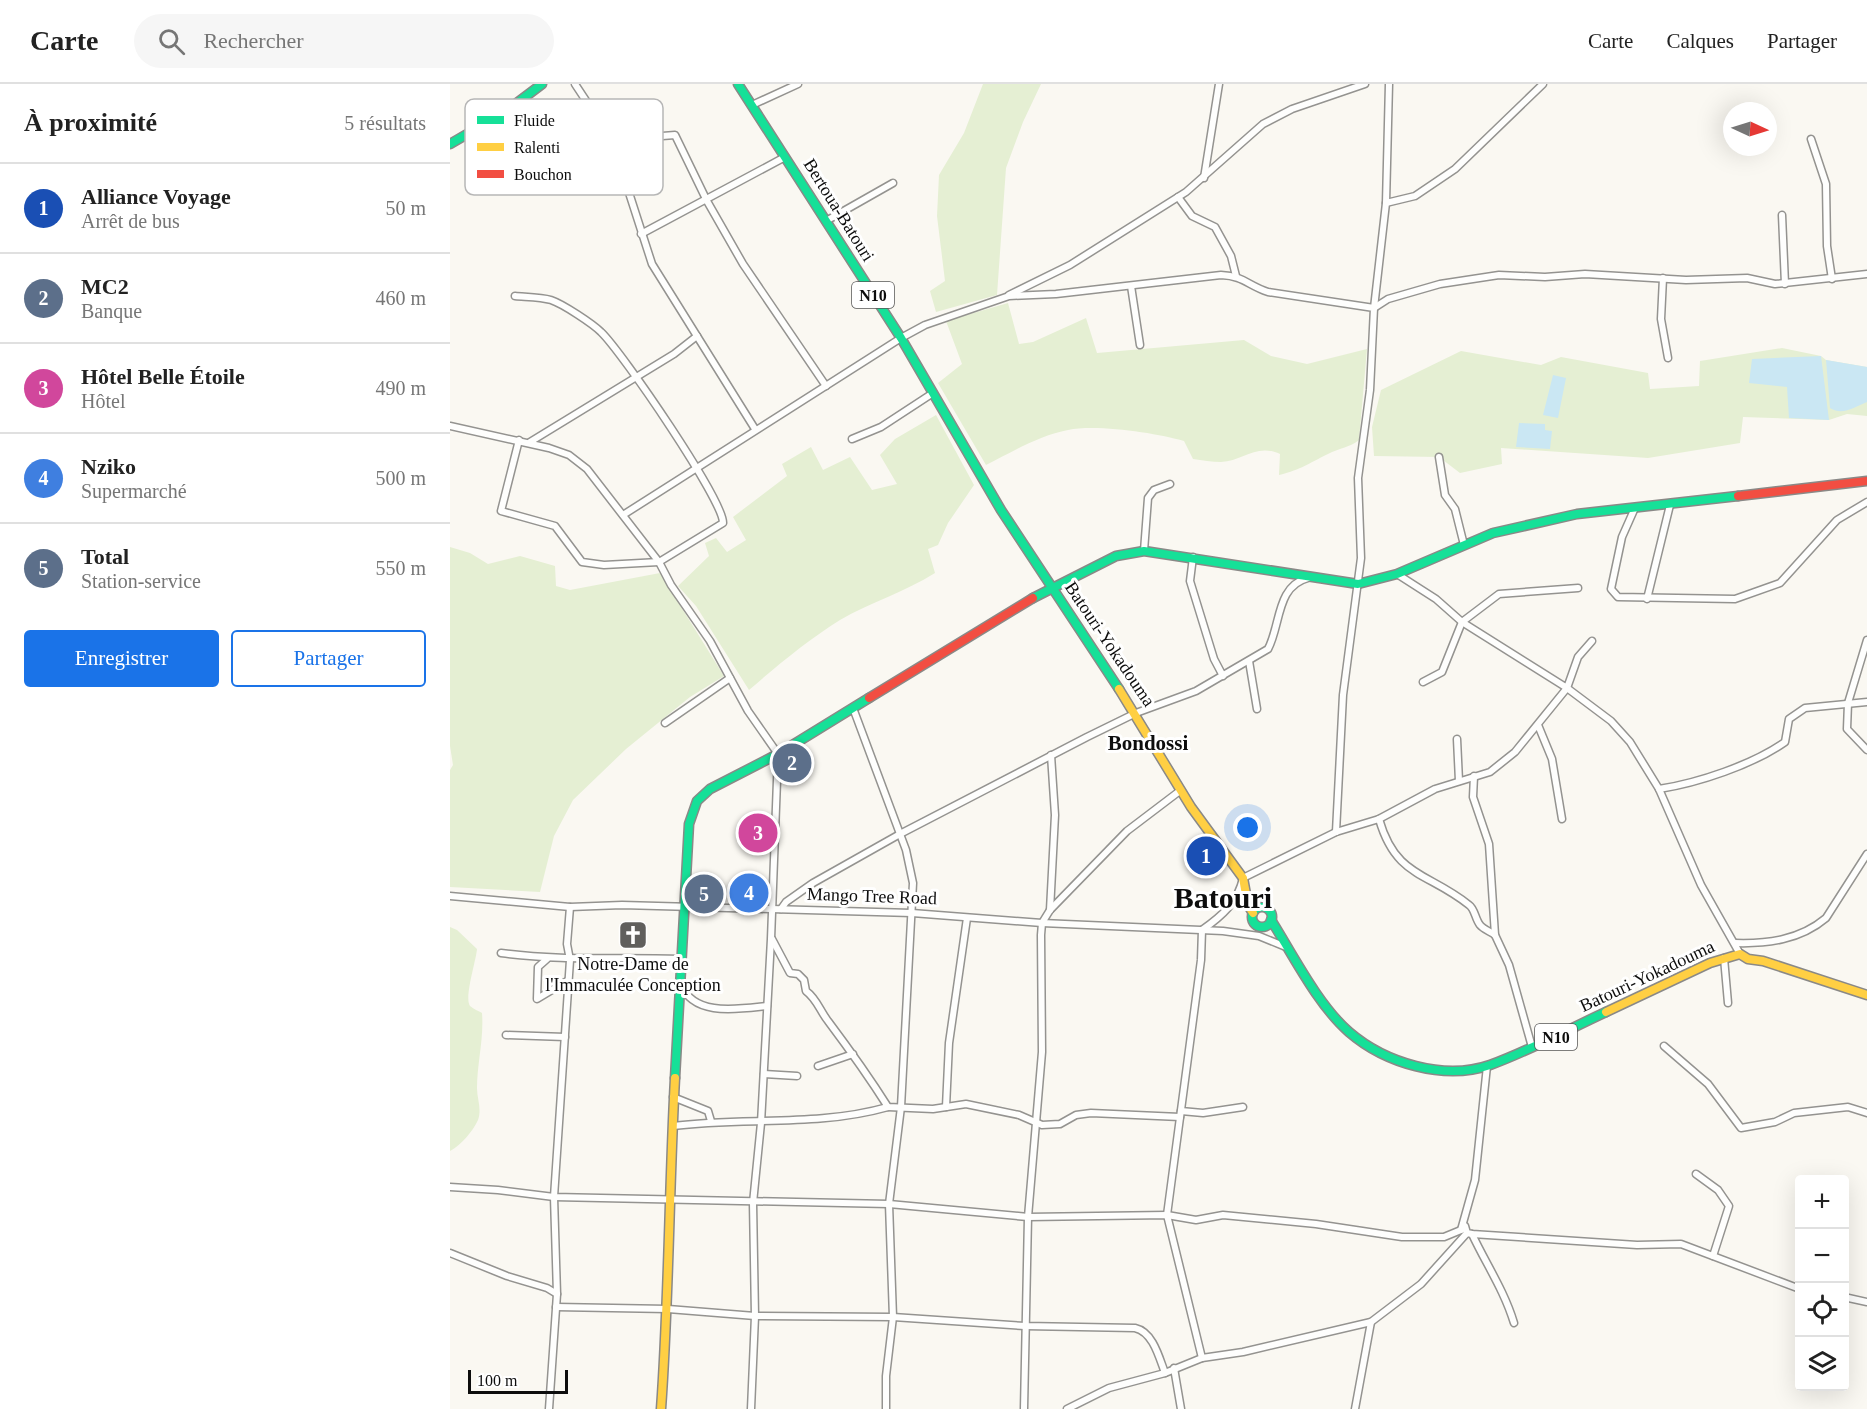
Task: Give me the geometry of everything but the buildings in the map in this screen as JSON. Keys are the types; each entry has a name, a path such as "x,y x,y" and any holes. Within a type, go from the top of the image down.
{"main road":[{"path":"522,99 542,84"},
{"name":"Bertoua-Batouri","path":"738,84 902,338 1001,510"},
{"path":"450,144 465,135"},
{"path":"661,1409 668,1309 668,1200 689,824 697,801 710,789 778,754 1052,587 1116,556 1144,551 1358,584 1396,574 1494,533 1577,514 1635,510 1867,481"},
{"name":"Batouri-Yokadouma","path":"1001,510 1097,658 1136,713 1181,790 1243,878 1248,905 1253,913"},
{"name":"Batouri-Yokadouma","path":"1246,889 1262,907"},
{"path":"1262,907 1270,911 1271,920 1260,927 1253,922 1253,913 1262,907"},
{"name":"Batouri-Yokadouma","path":"1271,920 1282,940 1337,1019 1363,1042 1387,1056 1430,1070 1463,1070 1487,1066 1532,1048 1724,958 1740,954 1748,959 1771,963 1867,995"},
{"name":"Batouri-Yokadouma","path":"1260,927 1271,936 1282,940"}],"street":[{"path":"575,84 585,99"},
{"path":"752,105 798,84"},
{"path":"1204,178 1219,84"},
{"path":"623,515 695,467 902,338 933,322 1009,296 1070,265 1178,197 1204,178 1247,136 1276,116 1365,84"},
{"path":"1336,832 1343,695 1361,558 1358,478 1371,390 1374,308 1386,202 1389,84"},
{"path":"1386,202 1415,196 1455,169 1543,84"},
{"path":"663,136 675,135 707,201 757,287 826,386"},
{"path":"1811,139 1826,184 1827,246 1832,279"},
{"path":"641,234 707,201 786,156"},
{"path":"826,221 893,183"},
{"path":"629,195 651,264 755,429"},
{"path":"1178,197 1192,216 1215,227 1231,256 1236,276"},
{"path":"1782,215 1785,284"},
{"path":"1009,296 1056,294 1197,276 1236,276 1268,291 1374,308 1388,299 1440,284 1498,275 1545,277 1585,274 1664,278 1747,278 1769,284 1785,284 1867,274"},
{"path":"1664,278 1661,319 1668,358"},
{"path":"1131,286 1140,345"},
{"path":"515,296 552,300 601,331 638,376 695,467 724,522 659,562 625,566 587,564 578,558 555,526 502,512 500,508 519,440"},
{"path":"530,442 638,376 697,336"},
{"path":"852,439 881,427 934,392"},
{"path":"450,426 530,442 569,455 578,461 659,562 671,585 710,641 748,711 778,754 780,771 764,1074 753,1203 755,1316 751,1409"},
{"path":"1439,457 1445,495 1455,509 1464,544"},
{"path":"1144,551 1148,498 1154,490 1170,484"},
{"path":"1635,510 1622,537 1611,589 1618,597 1735,599 1780,583 1837,520 1867,502"},
{"path":"1647,599 1670,505"},
{"path":"1193,557 1190,581 1214,659 1223,676"},
{"path":"1287,573 1291,586"},
{"path":"1396,574 1436,599 1462,622 1567,688 1611,721 1630,742 1659,789 1701,885 1740,954"},
{"path":"781,909 786,902 813,883 900,834 1051,755 1136,713 1196,690 1249,661 1268,649 1274,637 1283,600 1291,586 1314,576"},
{"path":"1424,682 1442,672 1462,622 1499,594 1578,588"},
{"path":"1867,640 1848,703 1847,729 1867,750"},
{"path":"1202,1358 1167,1215 1201,960 1202,930 1215,921 1236,900 1243,878 1336,832 1379,819 1435,789 1490,772 1510,757 1567,688 1578,657 1592,641"},
{"path":"1249,661 1257,709"},
{"path":"665,723 730,678"},
{"path":"1659,789 1687,784 1770,752 1785,742 1789,719 1805,708 1867,702"},
{"path":"853,708 900,834 912,873 912,913 901,1107 889,1204 893,1317 886,1376 886,1409"},
{"path":"1538,725 1552,759 1562,819"},
{"path":"1457,739 1459,781"},
{"path":"1050,910 1054,815 1051,755"},
{"path":"1473,776 1473,798 1489,844 1495,935 1509,965 1532,1048"},
{"path":"1024,1409 1028,1217 1042,1052 1043,986 1040,956 1042,923 1050,910 1127,831 1181,790"},
{"path":"1379,819 1385,840 1400,860 1421,877 1471,906 1480,925 1495,935"},
{"path":"1735,943 1777,942 1818,925 1826,918 1867,854"},
{"name":"Mango Tree Road","path":"450,896 570,907 686,906 912,913 1042,923 1202,930 1259,936 1289,948"},
{"path":"549,1409 557,1294 554,1197 566,1037 567,981 570,960 567,944 570,907"},
{"path":"946,1107 949,1042 968,918"},
{"path":"771,939 790,973 798,974 804,981 806,991 813,996 826,1019 853,1054 888,1107"},
{"path":"501,953 570,960 605,956 681,959"},
{"path":"1724,958 1728,1003"},
{"path":"547,959 538,967 537,999 567,981"},
{"path":"680,979 686,997 700,1006 767,1006"},
{"path":"506,1035 566,1037"},
{"path":"1664,1046 1707,1084 1741,1128 1775,1122 1794,1113 1848,1107 1867,1113"},
{"path":"818,1066 853,1054"},
{"path":"1067,1409 1109,1388 1165,1373 1202,1358 1243,1352 1371,1322 1421,1284 1467,1232 1487,1066"},
{"path":"764,1074 797,1076"},
{"path":"674,1097 708,1111 711,1121"},
{"path":"673,1126 711,1121 761,1123 852,1116 888,1107 933,1110 966,1104 1019,1114 1042,1125 1060,1124 1076,1115 1091,1113 1181,1114 1243,1107"},
{"path":"1696,1174 1718,1190 1729,1206 1713,1256"},
{"path":"450,1187 554,1197 753,1203 889,1204 1028,1217 1167,1215 1196,1220 1223,1215 1280,1220 1402,1237 1444,1237 1467,1232 1637,1245 1681,1244 1795,1287"},
{"path":"1467,1232 1503,1289 1514,1323"},
{"path":"450,1253 557,1294"},
{"path":"1849,1298 1867,1302"},
{"path":"556,1307 668,1309 755,1316 893,1317 1025,1326 1107,1326 1142,1329 1151,1340 1165,1373"},
{"path":"1355,1409 1371,1322"},
{"path":"1174,1368 1181,1409"}],"green space":[{"path":"983,84 1041,84 1023,122 1006,168 997,295 936,312 930,291 945,281 937,216 939,175 964,133"},
{"path":"1008,303 1019,344 1033,342 1086,318 1097,353 1244,340 1271,356 1307,364 1367,349 1359,440 1300,468 1279,475 1280,454 1271,451 1257,451 1221,462 1193,459 1184,441 1143,432 1080,428 1058,432 1026,444 986,465 938,383 962,364 946,321"},
{"path":"1782,348 1821,356 1826,360 1867,367 1867,416 1847,414 1829,420 1743,417 1740,443 1648,458 1501,448 1502,464 1460,473 1439,457 1374,456 1372,427 1381,390 1461,351 1541,365 1561,357 1648,373 1650,389 1699,386 1700,361"},
{"path":"936,415 974,485 948,523 938,545 928,549 935,573 840,620 793,653 749,690 696,606 678,586 709,556 705,543 716,538 727,552 746,540 733,517 787,476 782,464 811,447 823,470 850,457 872,490 897,484 880,455 895,439"},
{"path":"450,547 470,553 488,564 520,556 555,566 556,586 570,590 660,573 724,676 690,697 626,749 573,800 554,836 540,892 450,887 450,770 453,765 450,746"},
{"path":"450,927 457,930 477,949 468,995 470,1006 482,1013 482,1023 477,1079 478,1120 470,1133 450,1151"}],"water":[{"path":"1821,356 1829,420 1789,418 1787,387 1749,383 1752,359"},
{"path":"1826,360 1867,367 1867,402 1844,411 1830,408"},
{"path":"1553,375 1566,378 1558,418 1543,415"},
{"path":"1519,423 1545,424 1545,430 1552,431 1550,449 1516,447"}],"traffic: fast":[{"path":"522,99 542,84"},
{"path":"738,84 901,338 1001,510 1119,689"},
{"path":"450,144 465,135"},
{"path":"1033,598 1116,556 1144,551 1358,584 1397,574 1493,533 1577,514 1738,496"},
{"path":"675,1078 689,824 697,801 710,789 778,754 869,698"},
{"path":"1262,907 1269,910 1272,917 1269,924 1262,927 1255,924 1252,917 1255,910 1262,907"},
{"path":"1271,920 1307,979 1338,1021 1364,1043 1397,1060 1416,1066 1454,1071 1490,1065 1534,1047 1606,1012"}],"traffic: slow":[{"path":"1119,689 1191,807 1243,878 1248,905 1253,913"},
{"path":"1606,1012 1710,963 1740,954 1748,959 1763,961 1867,995"},
{"path":"661,1409 675,1078"}],"traffic: jam":[{"path":"1738,496 1867,481"},
{"path":"869,698 1033,598"}],"place":[{"name":"MC2","path":"792,763"},
{"name":"Hôtel Belle Étoile","path":"758,833"},
{"name":"Alliance Voyage","path":"1206,856"},
{"name":"Nziko","path":"749,893"},
{"name":"Total","path":"704,894"},
{"name":"Notre-Dame de l'Immaculée Conception","path":"633,935"}],"district":[{"name":"Bondossi","path":"1148,743"},
{"name":"Batouri","path":"1223,897"}]}
